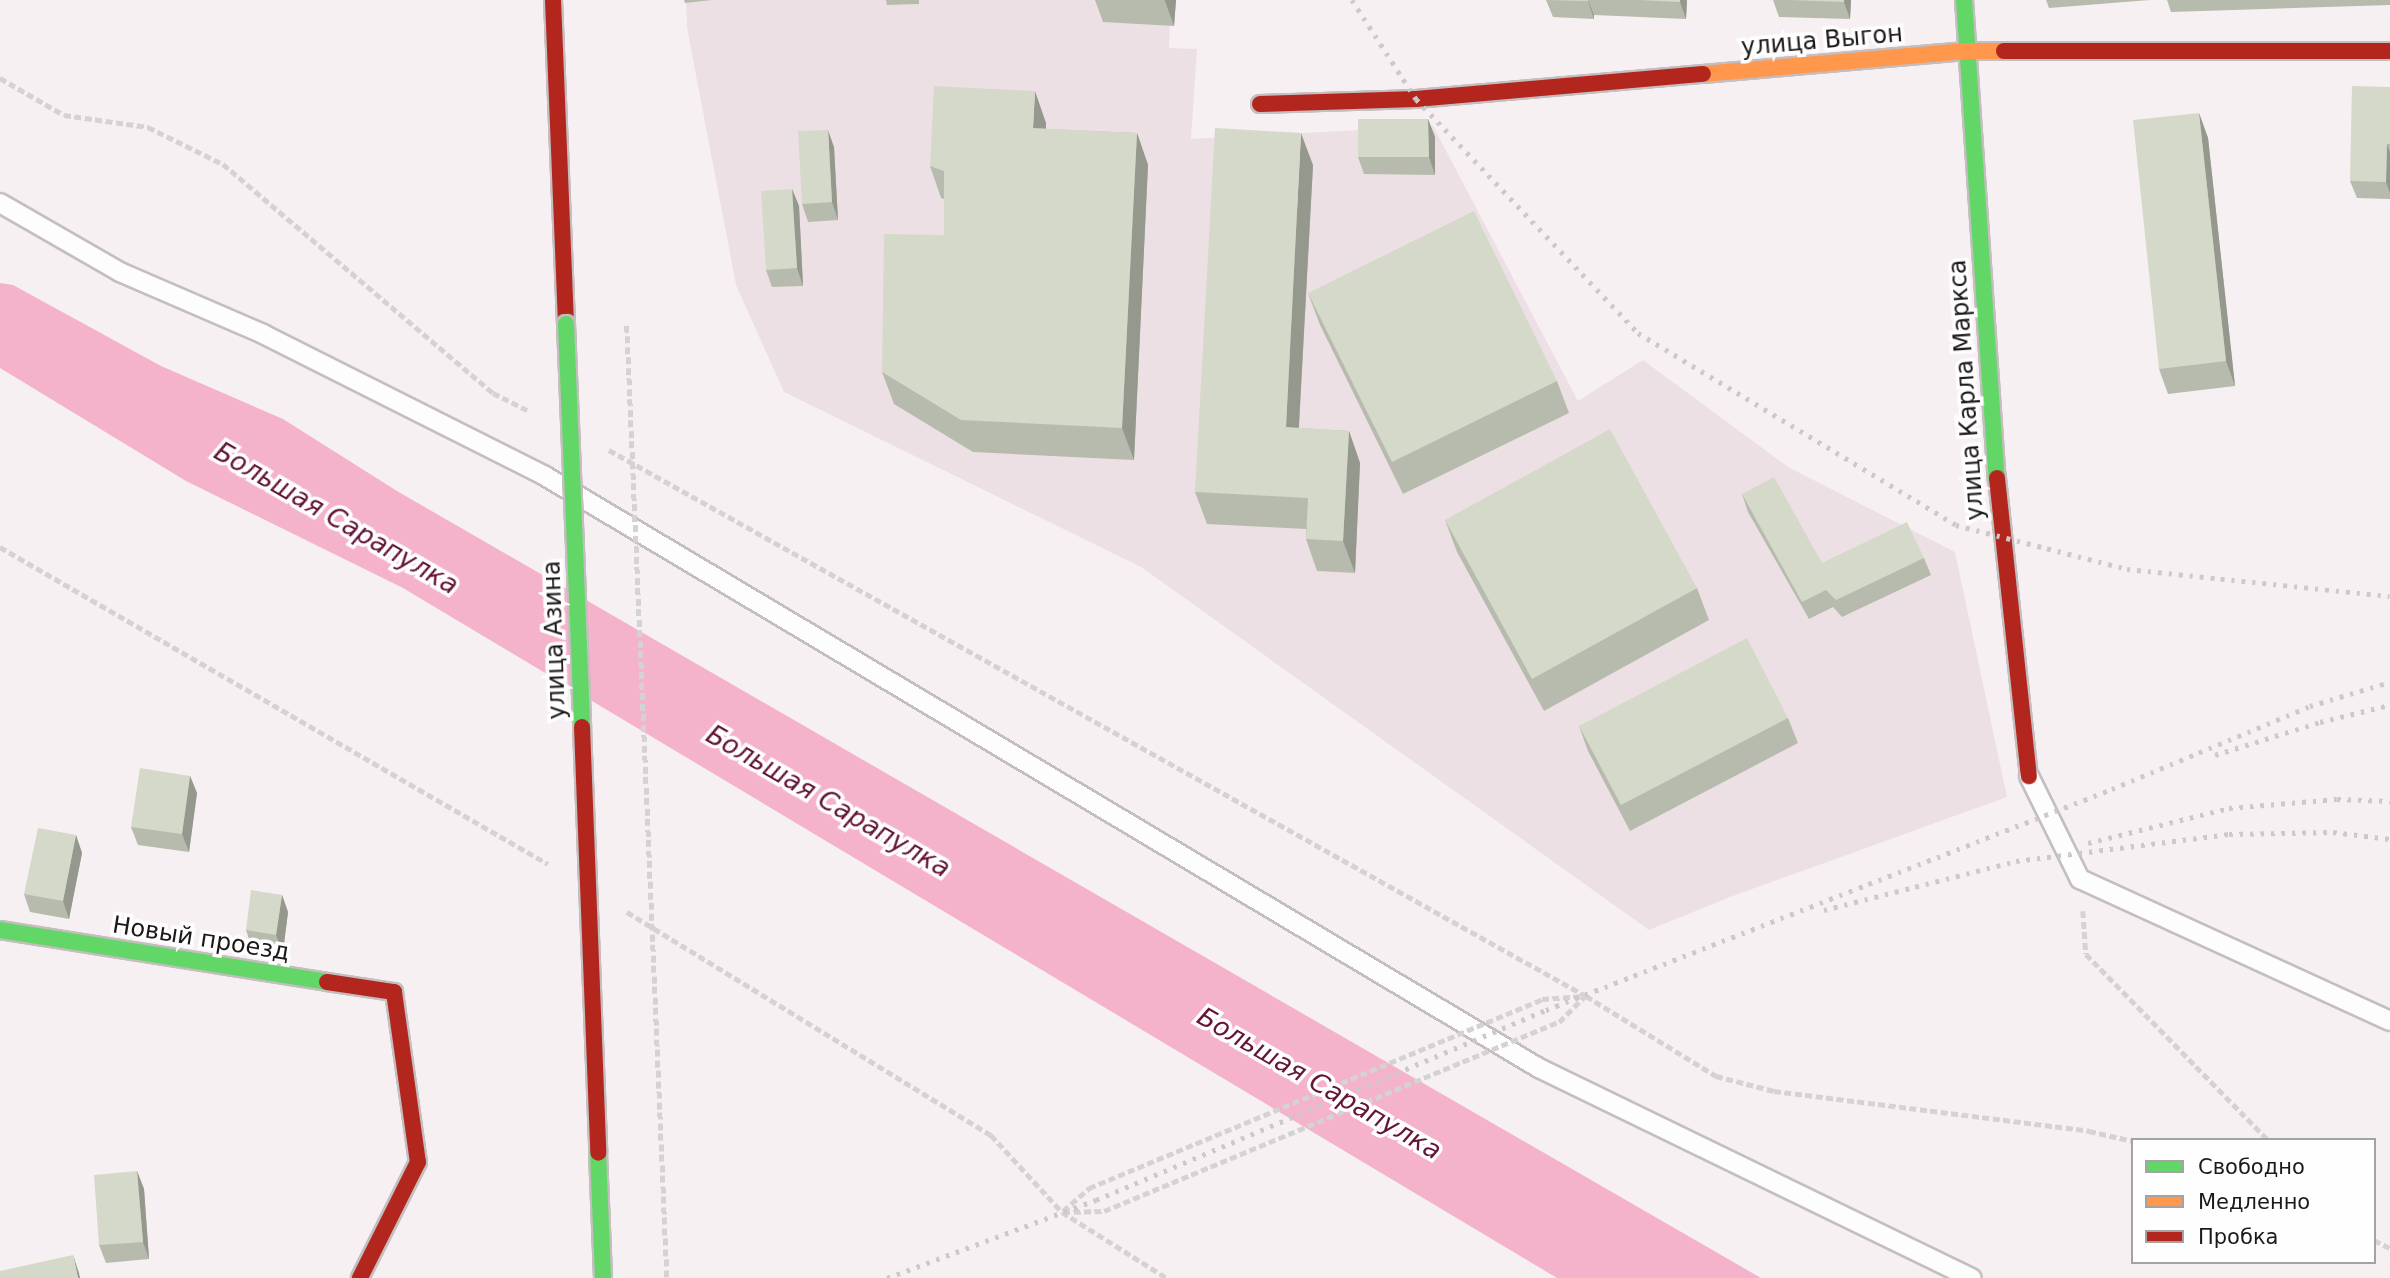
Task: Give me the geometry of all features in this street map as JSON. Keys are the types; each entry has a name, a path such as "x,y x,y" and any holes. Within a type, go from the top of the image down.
{"street":[{"name":"улица Азина","path":"552,0 603,1278"},
{"name":"улица Карла Маркса","path":"1964,0 2001,537 2029,776"},
{"name":"улица Выгон","path":"1260,104 1416,99 1966,51 2390,51"},
{"name":"Новый проезд","path":"0,930 394,992 418,1162 360,1278"}],"lane":[{"path":"0,203 120,272 263,334 545,476 1539,1068 1972,1278"},
{"path":"2029,776 2080,879 2390,1021"}],"path":[{"path":"0,78 64,115 148,127 223,164 493,393 542,417"},
{"path":"627,326 667,1278"},
{"path":"603,447 665,479 1586,996 1716,1076 1774,1091 2089,1131 2131,1141"},
{"path":"2080,879 2086,954 2266,1138"},
{"path":"1586,996 1559,1022 1104,1211 1062,1212 1089,1188 1542,999 1586,996"}],"shaded area":[{"path":"686,0 1171,0 1169,48 1197,49 1191,139 1433,126 1578,401 1643,360 1788,467 1955,552 2007,797 1730,897 1649,930 1141,567 784,392 736,285 687,28"}],"water":[{"name":"Большая Сарапулка","path":"0,283 13,285 161,366 283,419 397,491 1761,1278 1557,1278 403,588 186,481 0,368"}],"building":[{"path":"1639,0 1680,0 1680,2"},
{"path":"1790,0 1844,0 1844,2"},
{"path":"934,86 1035,91 1033,128 1137,133 1122,428 961,420 882,372 884,234 944,235 944,171 930,166"},
{"path":"2352,86 2390,87 2390,144 2387,144 2386,182 2350,181"},
{"path":"2199,113 2226,361 2159,369 2133,120"},
{"path":"1358,119 1428,119 1429,157 1358,157"},
{"path":"1215,128 1301,133 1286,427 1349,431 1343,541 1306,539 1308,498 1195,492"},
{"path":"828,130 832,202 802,204 798,131"},
{"path":"792,189 797,268 766,270 761,191"},
{"path":"1474,211 1557,381 1392,462 1308,293"},
{"path":"1610,429 1697,588 1532,679 1445,520"},
{"path":"1774,477 1822,563 1907,522 1924,558 1836,600 1826,590 1802,602 1742,494"},
{"path":"1747,638 1788,718 1621,805 1579,726"},
{"path":"140,768 190,776 182,834 131,827"},
{"path":"38,828 76,835 63,901 24,894"},
{"path":"251,890 282,895 276,935 246,930"},
{"path":"137,1171 143,1242 99,1245 94,1175"},
{"path":"73,1255 78,1278 0,1278 0,1271"}],"railway":[{"path":"1352,0 1416,99 1638,333 1956,525 2127,569 2390,596"},
{"path":"887,1278 1096,1200 1546,1010 2112,789 2310,706 2390,682"},
{"path":"2215,755 2320,722 2390,705"},
{"path":"2088,843 2229,808 2337,799 2390,801"},
{"path":"1824,910 2016,861 2229,834 2333,832 2390,839"}],"traffic: fast":[{"path":"1964,0 1997,478"},
{"path":"566,324 582,727"},
{"path":"0,930 327,982"},
{"path":"598,1153 603,1278"}],"traffic: slow":[{"path":"1703,74 1966,51 2004,51"}],"traffic: jam":[{"path":"553,0 566,324"},
{"path":"2004,51 2390,51"},
{"path":"1260,104 1416,99 1703,74"},
{"path":"1997,478 2029,776"},
{"path":"582,727 598,1153"},
{"path":"327,982 394,992 418,1162 360,1278"}]}
